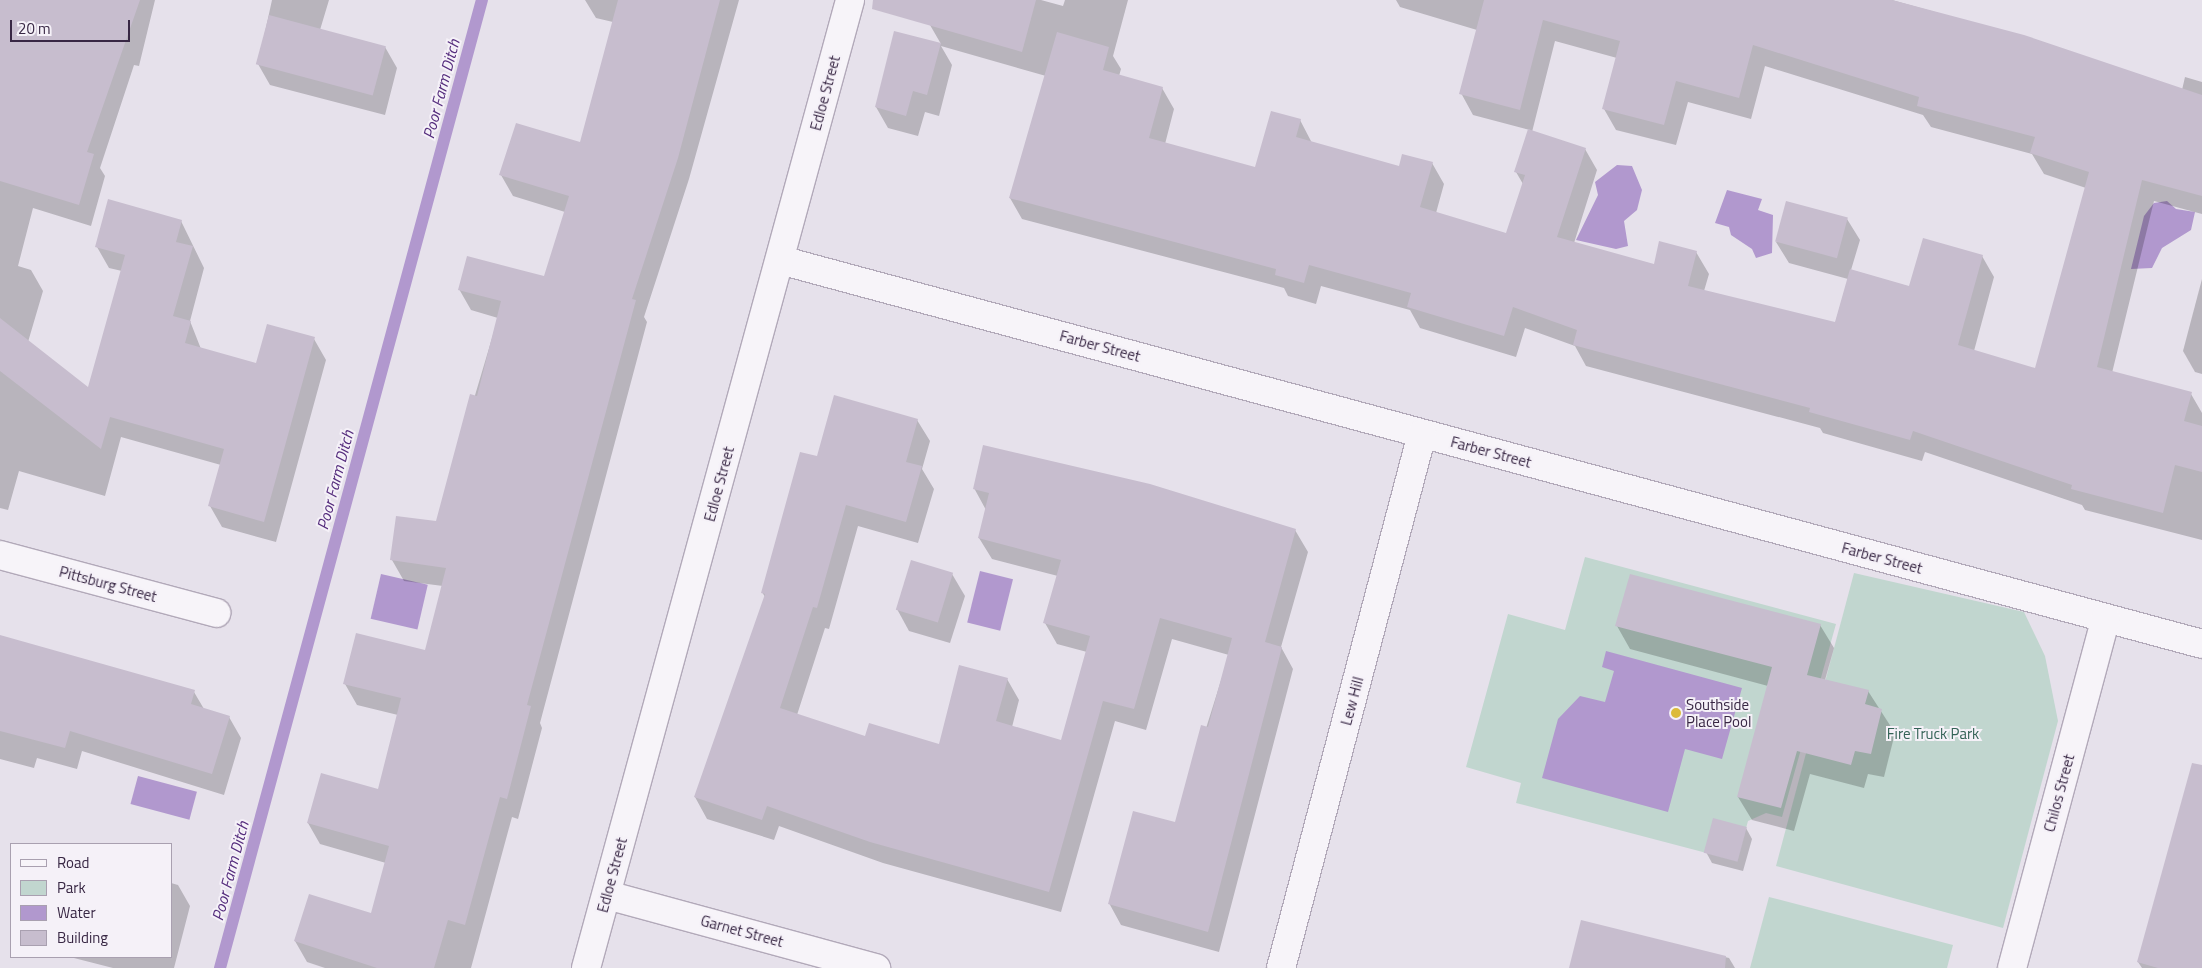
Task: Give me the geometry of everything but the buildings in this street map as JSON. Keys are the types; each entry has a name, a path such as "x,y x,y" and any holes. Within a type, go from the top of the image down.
{"street":[{"name":"Edloe Street","path":"586,968 850,0"},
{"name":"Farber Street","path":"780,260 2202,644"},
{"name":"Lew Hill","path":"1281,968 1422,434"},
{"name":"Pittsburg Street","path":"0,555 216,613"},
{"name":"Chilos Street","path":"2012,968 2106,618"},
{"name":"Garnet Street","path":"607,895 876,968"}],"green space":[{"name":"Southside Place Pool","path":"1585,557 1836,624 1782,817 1766,813 1748,821 1737,861 1516,803 1521,783 1466,767 1508,614 1565,630"},
{"name":"Fire Truck Park","path":"1854,573 2024,612 2045,656 2058,721 2003,928 1776,866"},
{"path":"1769,897 1953,945 1947,968 1750,968"}],"water":[{"path":"1617,165 1632,166 1642,190 1637,210 1624,221 1628,246 1616,249 1576,240 1598,195 1595,182"},
{"path":"1727,190 1762,199 1758,210 1773,215 1772,253 1756,258 1752,249 1731,235 1729,227 1715,223"},
{"path":"2167,201 2176,209 2195,212 2191,230 2162,248 2152,268 2131,269 2144,216 2154,203"},
{"path":"980,571 1013,579 1000,631 967,622"},
{"path":"381,574 428,585 417,630 371,619"},
{"path":"1606,651 1742,688 1722,759 1685,749 1668,812 1542,778 1558,719 1580,696 1605,702 1614,671 1602,667"},
{"path":"138,776 197,792 189,820 130,804"}],"waterway":[{"name":"Poor Farm Ditch","path":"220,968 482,0"}],"place":[{"name":"Southside Place Pool","path":"1676,713"}]}
